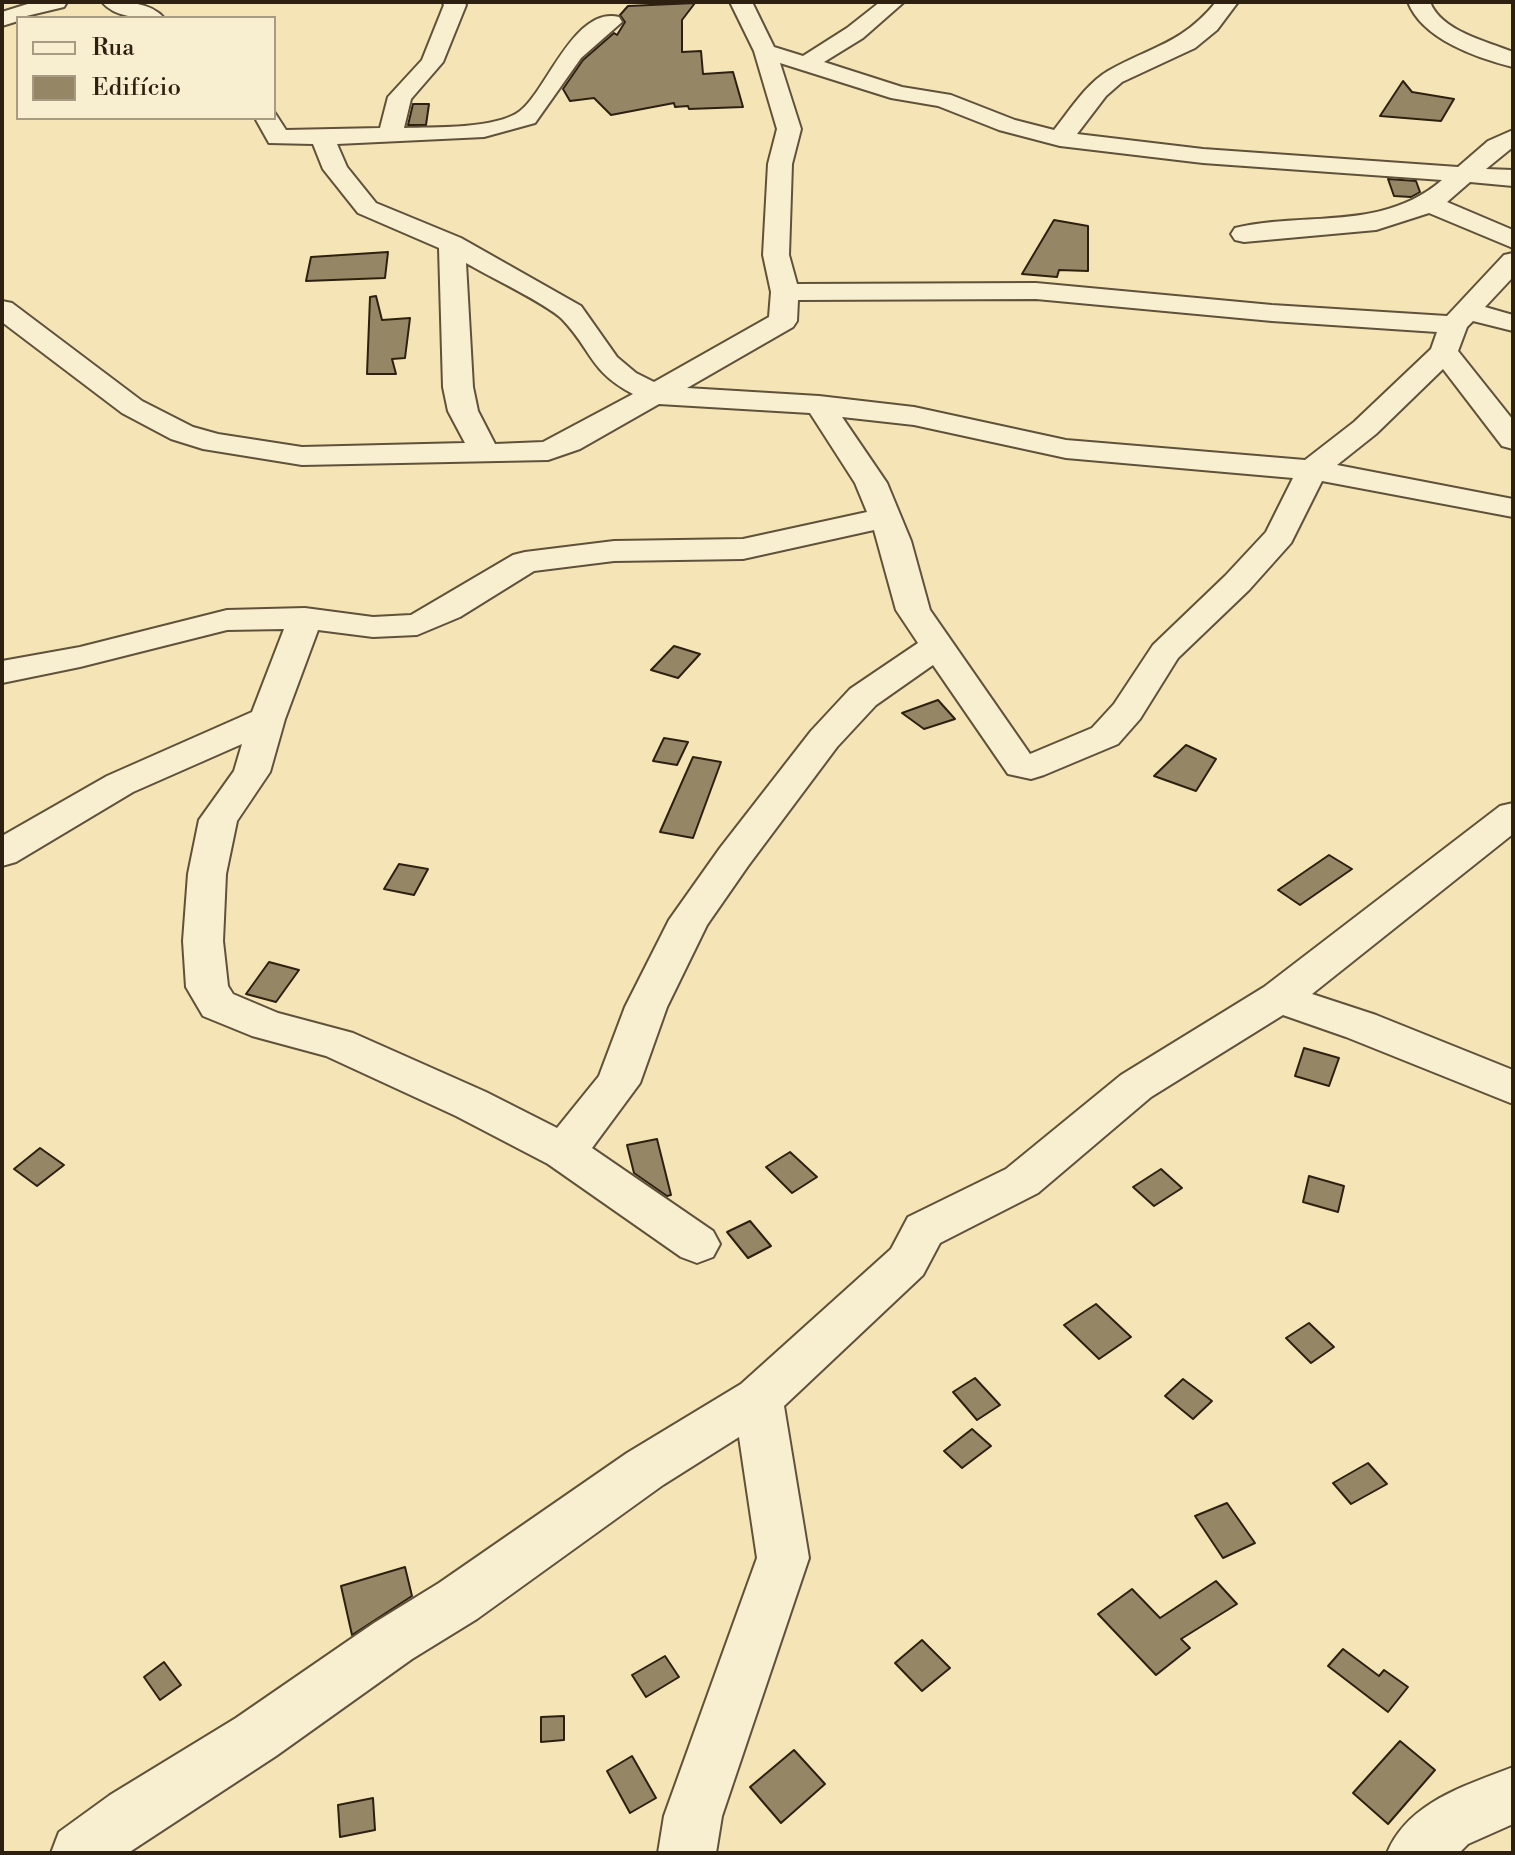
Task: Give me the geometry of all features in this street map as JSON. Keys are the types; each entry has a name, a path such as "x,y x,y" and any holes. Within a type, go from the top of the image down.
{"street":[{"path":"2,19 56,2"},
{"path":"113,2 148,16"},
{"path":"391,133 400,97 432,62 448,28 455,5 453,2"},
{"path":"2,309 132,407 182,433 214,443 302,456 372,457 548,451 569,443 783,321 785,292 776,255 780,164 789,129 765,51 741,2"},
{"path":"805,64 855,33 893,2"},
{"path":"1060,139 1098,91 1114,77 1187,43 1209,25 1227,2"},
{"path":"1419,2 1425,17 1450,34 1513,60"},
{"path":"268,120 278,138 486,131 526,120 586,38 611,22"},
{"path":"765,51 899,93 943,100 1007,125 1060,139 1203,156 1463,177 1513,178"},
{"path":"322,136 335,169 367,208 452,244 571,312 607,363 626,379 657,395 819,405 914,416 1066,449 1312,470 1513,508"},
{"path":"1244,234 1376,222 1430,204 1497,146 1513,137"},
{"path":"1463,177 1513,193"},
{"path":"1430,204 1513,240"},
{"path":"452,244 458,387 463,411 484,451"},
{"path":"819,405 871,483 886,518 913,610 1021,766 1031,767 1105,736 1127,711 1165,652 1237,583 1280,536 1312,470 1365,428 1513,261"},
{"path":"785,292 1036,291 1455,329 1513,323"},
{"path":"1455,329 1513,440"},
{"path":"2,672 80,657 227,620 305,618 373,627 417,625 448,610 525,562 614,551 743,549 886,518"},
{"path":"305,618 267,719 252,772 218,820 207,874 204,956 207,987 218,1005 267,1025 338,1044 471,1104 564,1152 697,1244"},
{"path":"564,1152 618,1083 646,1007 689,920 734,857 824,739 863,697 936,647"},
{"path":"2,853 120,784 267,719"},
{"path":"80,1853 130,1815 256,1737 393,1641 458,1601 645,1469 758,1399 907,1262 924,1230 1022,1181 1136,1086 1279,998 1513,815"},
{"path":"1279,998 1361,1026 1513,1088"},
{"path":"687,1853 693,1816 783,1558 758,1399"},
{"path":"1416,1853 1448,1824 1513,1795"}],"building":[{"path":"695,3 682,20 682,52 701,51 703,74 733,72 743,107 689,109 688,106 675,107 674,103 611,115 594,98 570,101 563,89 583,60 614,33 617,35 625,22 620,15 628,6"},
{"path":"1403,81 1412,92 1454,99 1441,121 1380,116"},
{"path":"413,104 429,104 426,125 408,125"},
{"path":"1388,179 1416,181 1420,192 1411,197 1394,196"},
{"path":"1054,220 1088,226 1088,271 1059,270 1057,277 1022,274"},
{"path":"388,252 385,278 306,281 311,257"},
{"path":"376,296 382,320 410,318 405,358 392,359 396,374 367,374 370,297"},
{"path":"674,646 700,654 678,678 651,670"},
{"path":"938,700 955,719 924,729 902,713"},
{"path":"664,738 688,742 677,765 653,761"},
{"path":"1186,745 1216,759 1196,791 1154,776"},
{"path":"693,757 721,762 693,838 660,832"},
{"path":"1329,855 1352,869 1300,905 1278,890"},
{"path":"399,864 428,869 414,895 384,889"},
{"path":"269,962 299,970 276,1002 246,994"},
{"path":"1304,1048 1339,1058 1329,1086 1295,1076"},
{"path":"657,1139 671,1195 667,1196 634,1173 627,1145"},
{"path":"40,1148 64,1165 37,1186 14,1169"},
{"path":"790,1152 817,1177 792,1193 766,1167"},
{"path":"1161,1169 1182,1188 1154,1206 1133,1187"},
{"path":"1309,1176 1344,1186 1338,1212 1303,1202"},
{"path":"750,1221 771,1246 748,1258 727,1232"},
{"path":"1096,1304 1131,1337 1099,1359 1064,1325"},
{"path":"1309,1323 1334,1347 1311,1363 1286,1338"},
{"path":"975,1378 1000,1405 977,1420 953,1392"},
{"path":"1183,1379 1212,1401 1193,1419 1165,1396"},
{"path":"972,1429 991,1446 962,1468 944,1451"},
{"path":"1368,1463 1387,1484 1351,1504 1333,1483"},
{"path":"1227,1503 1255,1543 1223,1558 1195,1516"},
{"path":"405,1567 412,1596 352,1635 341,1586"},
{"path":"1216,1581 1237,1604 1181,1639 1190,1648 1156,1675 1098,1614 1132,1589 1160,1618"},
{"path":"922,1640 950,1668 922,1691 895,1663"},
{"path":"1343,1649 1379,1676 1384,1670 1408,1687 1388,1712 1328,1666"},
{"path":"665,1656 679,1677 646,1697 632,1675"},
{"path":"164,1662 181,1685 160,1700 144,1677"},
{"path":"564,1716 564,1740 541,1742 541,1717"},
{"path":"1400,1741 1435,1770 1388,1824 1353,1793"},
{"path":"794,1750 825,1784 781,1823 750,1787"},
{"path":"632,1756 656,1798 630,1813 607,1771"},
{"path":"373,1798 375,1830 340,1837 338,1805"}]}
